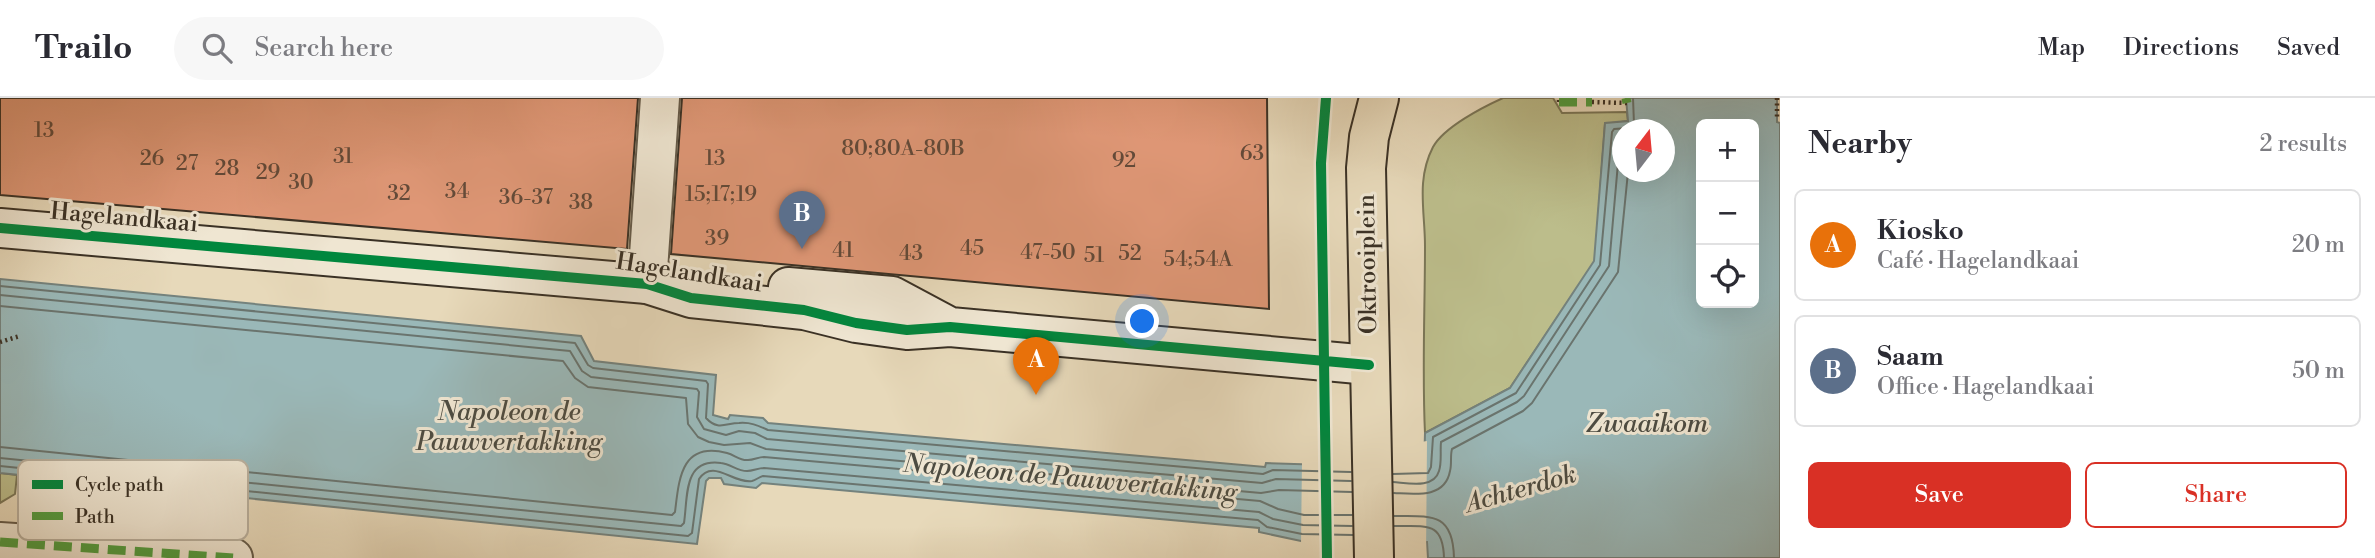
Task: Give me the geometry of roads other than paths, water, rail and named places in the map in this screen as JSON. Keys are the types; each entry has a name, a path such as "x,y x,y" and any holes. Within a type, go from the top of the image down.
{"main road":[{"name":"Oktrooiplein","path":"1374,558 1366,168 1369,137 1378,98"}],"street":[{"path":"647,284 660,98"},
{"name":"Hagelandkaai","path":"0,228 647,284 691,298 804,310 856,323 907,330 950,327 1369,365"},
{"path":"0,542 233,558"}],"water":[{"name":"Napoleon de Pauwvertakking","path":"1626,98 1777,98 1777,122 1780,123 1780,558 1428,558 1427,542 1301,541 1259,532 1259,528 762,483 756,488 724,484 721,478 709,478 706,481 697,544 248,498 248,460 18,460 18,475 0,473 0,279 581,336 594,361 716,375 713,415 728,419 730,415 763,418 768,423 1265,467 1266,463 1424,468 1425,433 1510,388 1594,261 1605,123 1612,122 1612,182 1675,182 1675,119 1628,119"}],"place":[{"name":"Saam","path":"802,249"},
{"name":"Kiosko","path":"1036,395"}],"water label":[{"name":"Zwaaikom","path":"1647,424"},
{"name":"Achterdok","path":"1521,489"}]}
